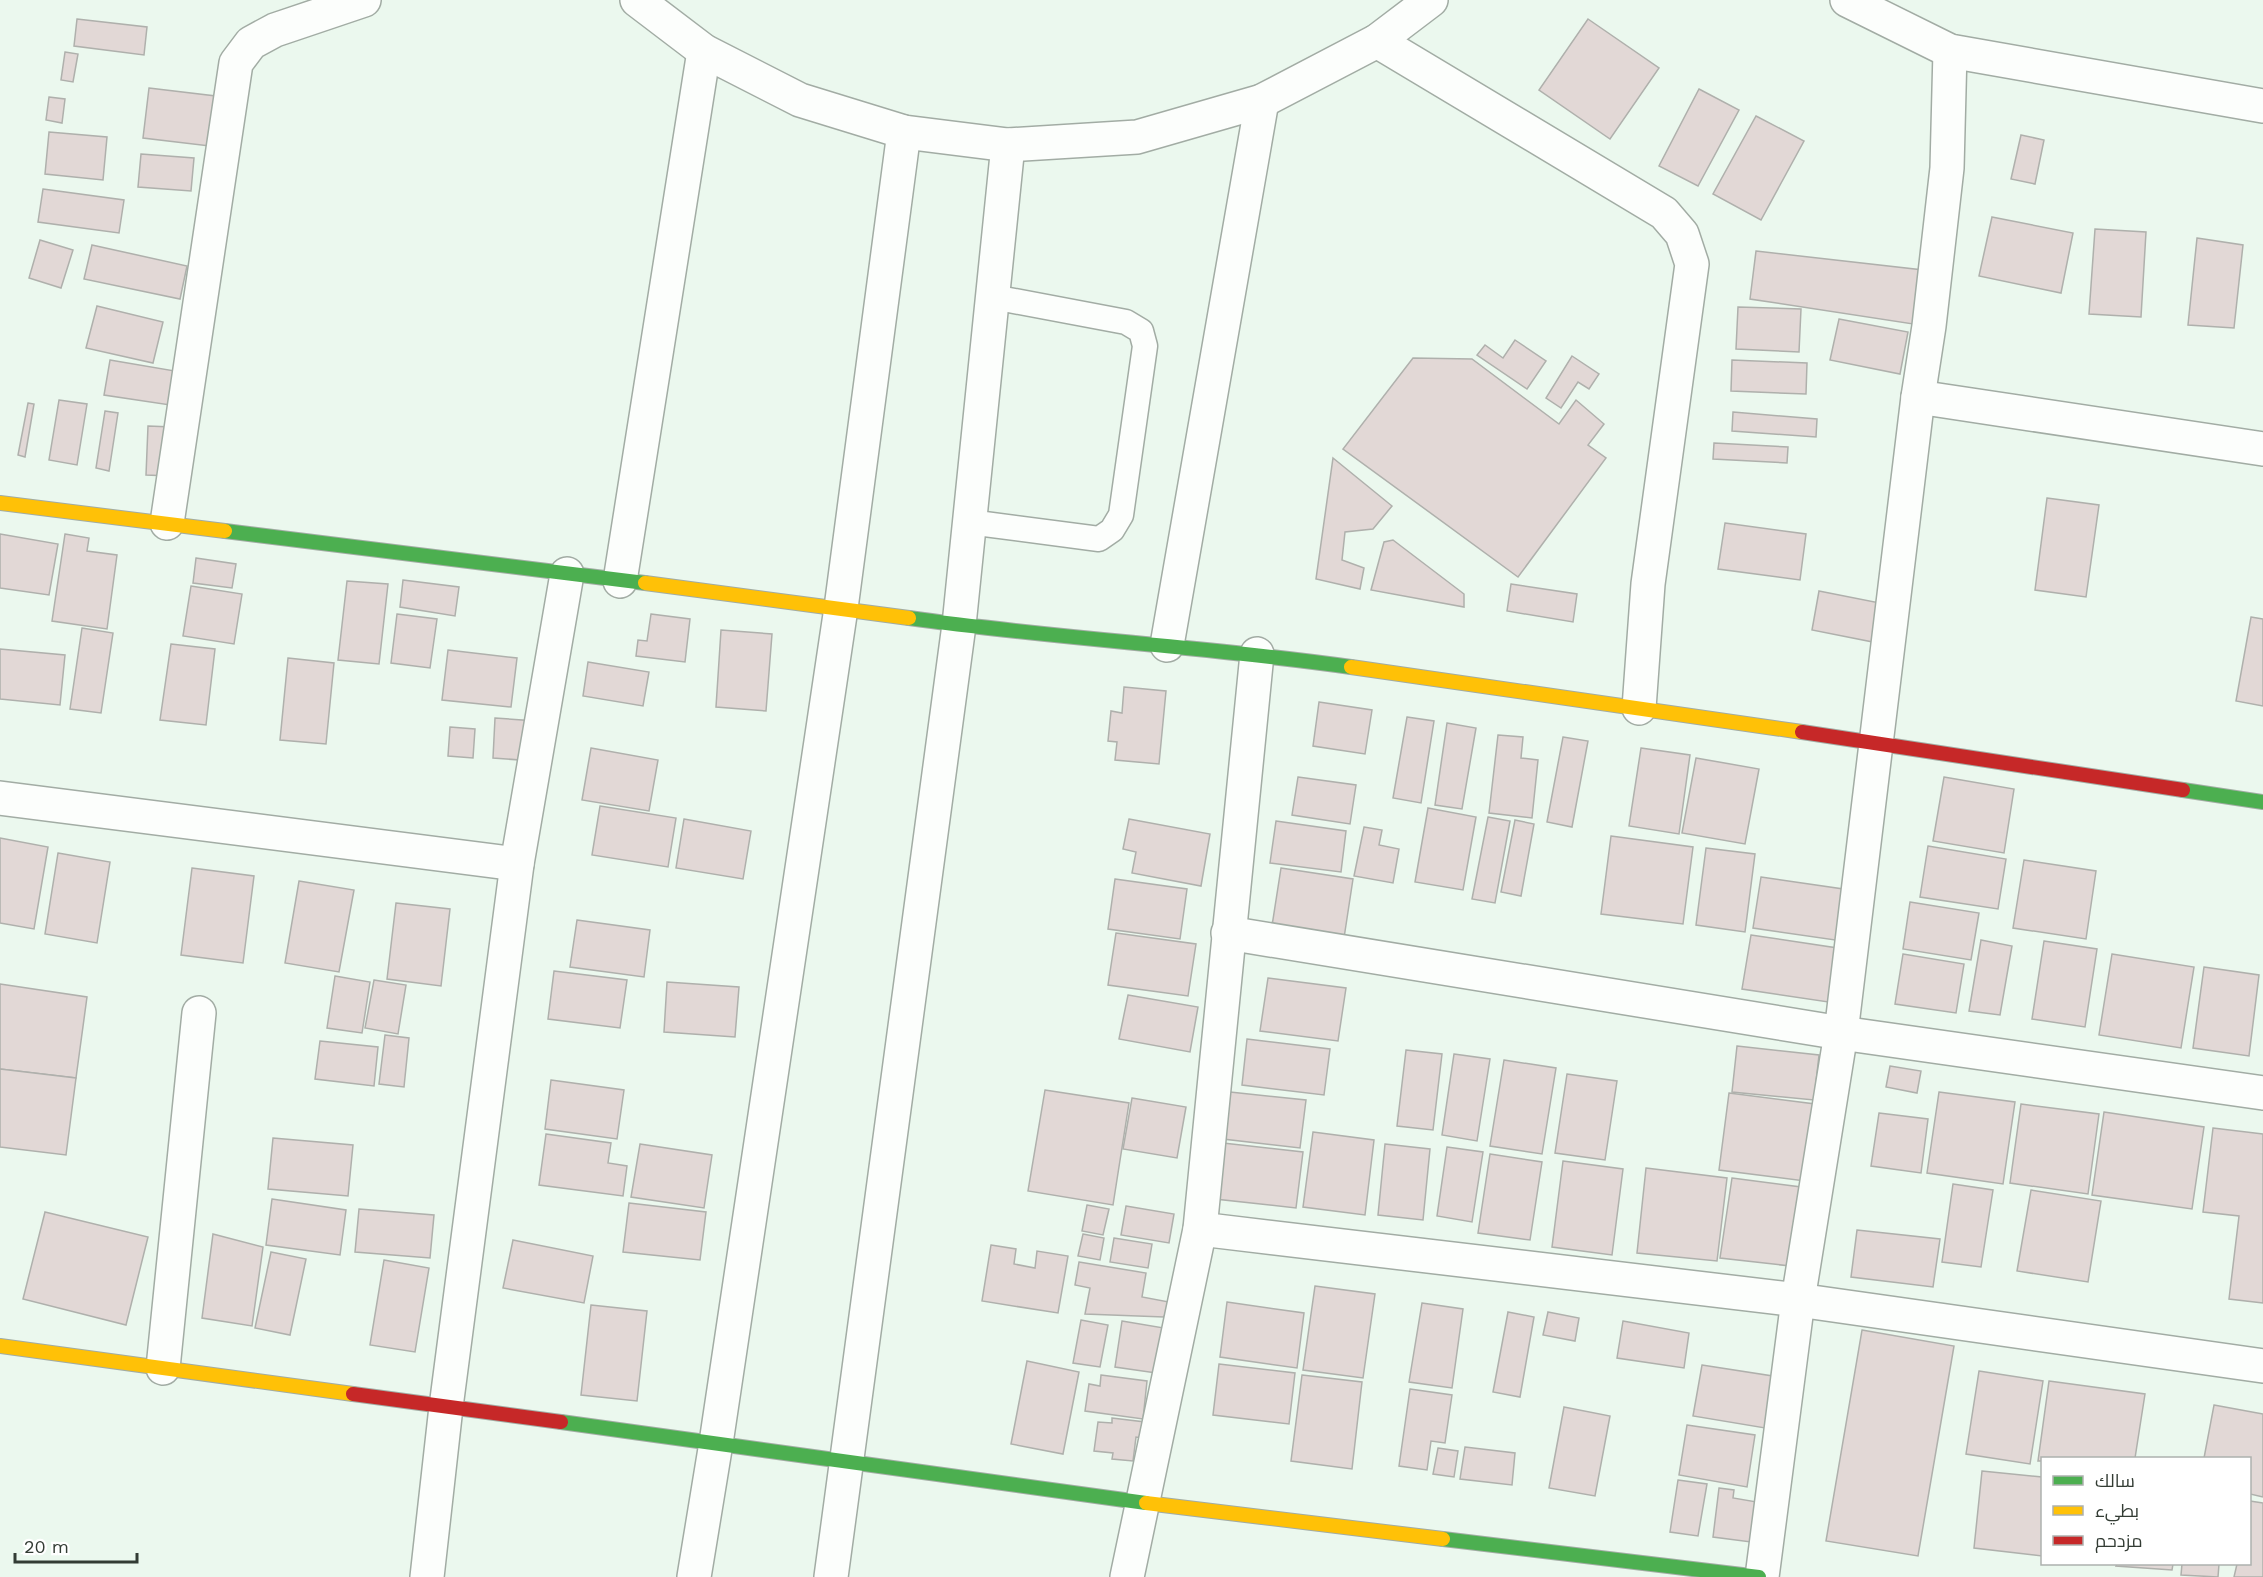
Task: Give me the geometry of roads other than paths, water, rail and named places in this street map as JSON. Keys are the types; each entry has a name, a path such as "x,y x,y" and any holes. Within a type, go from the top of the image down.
{"street":[{"path":"167,523 236,63 251,42 275,30 364,0"},
{"path":"637,0 704,51 800,100 904,132 1008,145 1137,137 1262,101 1377,41 1431,0"},
{"path":"1847,0 1950,51 2263,106"},
{"path":"1377,41 1664,213 1682,234 1692,264 1648,584 1639,708"},
{"path":"620,581 704,51"},
{"path":"0,1346 1143,1503 1760,1577 1798,1300 1841,1033 1947,168 1950,51"},
{"path":"1167,645 1262,101"},
{"path":"694,1577 841,608 904,132"},
{"path":"831,1577 959,625 1008,145"},
{"path":"1918,397 2263,449"},
{"path":"0,503 841,608 959,625 1257,654 1876,742 2263,802"},
{"path":"427,1577 446,1407 517,864 567,574"},
{"path":"1127,1577 1200,1229 1257,654"},
{"path":"0,798 517,864"},
{"path":"1228,933 1841,1033 2263,1093"},
{"path":"162,1368 199,1013"},
{"path":"1200,1229 1798,1300 2263,1366"}],"lane":[{"path":"969,522 1099,539 1112,530 1121,515 1145,346 1141,331 1126,322 993,297"}]}
